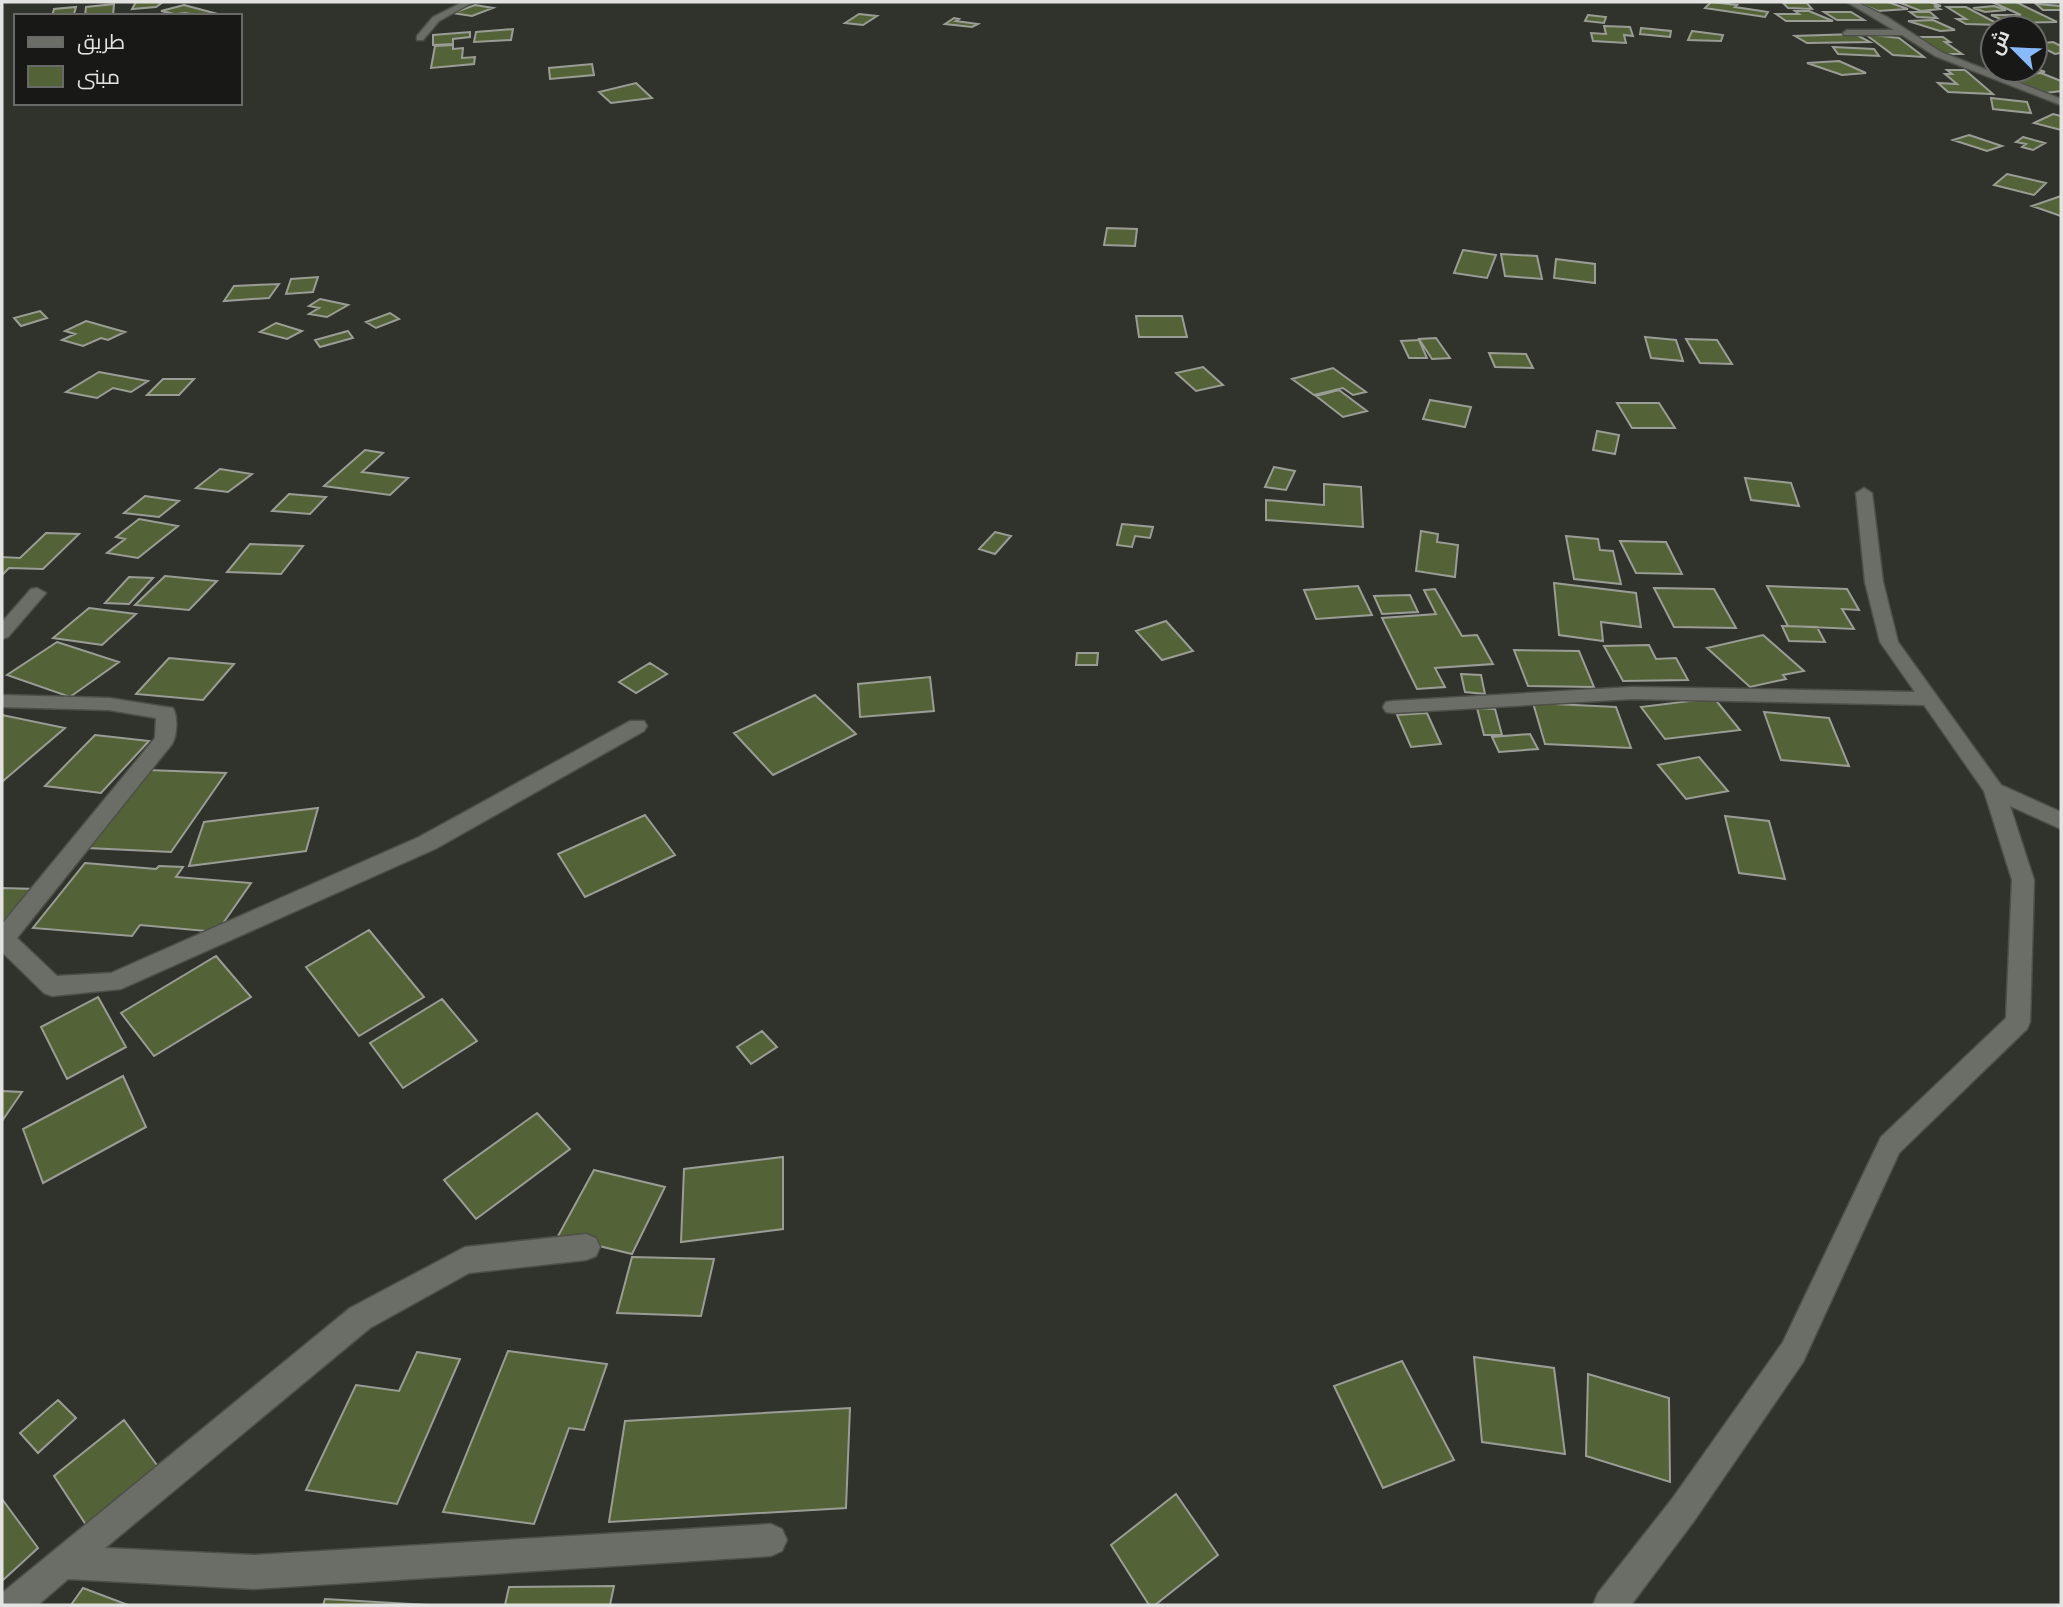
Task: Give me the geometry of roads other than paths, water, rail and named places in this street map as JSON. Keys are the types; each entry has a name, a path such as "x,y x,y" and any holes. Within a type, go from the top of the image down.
{"street":[{"path":"420,38 436,19 469,2"},
{"path":"1851,2 1938,54 2061,102"},
{"path":"1847,33 1905,32"},
{"path":"1610,1605 1683,1510 1793,1352 1890,1145 2018,1022 2023,880 1994,790 1889,642 1874,582 1864,493"},
{"path":"2,633 37,593"},
{"path":"1394,707 1632,692 1931,699"},
{"path":"2,701 109,704 166,713 164,739 3,939 52,986 113,982 427,843 637,726"},
{"path":"1994,790 2061,821"},
{"path":"13,1605 360,1318 465,1260 586,1247"},
{"path":"62,1562 254,1572 771,1540"}]}
